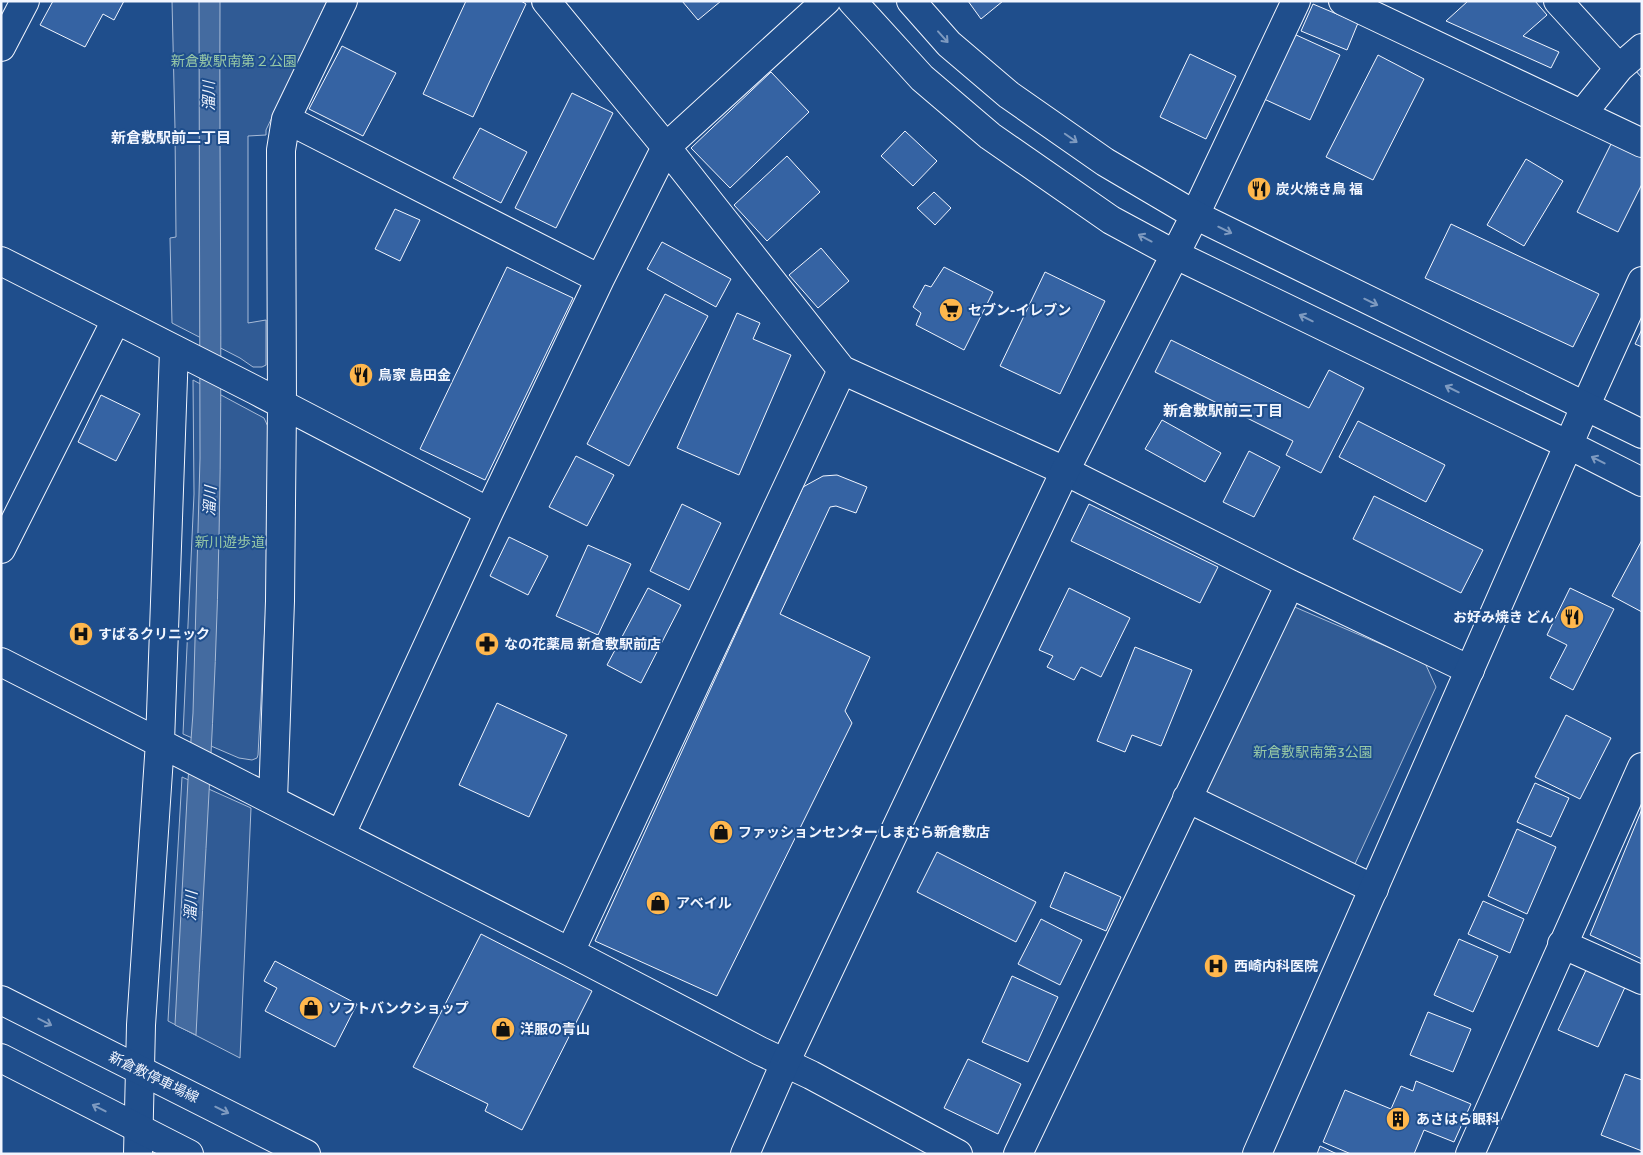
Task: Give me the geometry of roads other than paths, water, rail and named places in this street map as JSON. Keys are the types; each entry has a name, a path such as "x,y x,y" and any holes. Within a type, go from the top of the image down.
{"street":[{"path":"1,47 25,1"},
{"path":"273,800 280,601 282,406 281,150 286,119 343,1"},
{"path":"546,1 666,147 842,370 1065,471 1290,584 1470,670"},
{"path":"341,834 489,512 600,279 666,147 826,1"},
{"path":"852,1 922,78 990,136 1111,220 1174,254 1642,482"},
{"path":"910,1 949,44 1009,95 1105,162 1195,215 1642,434"},
{"path":"745,1154 785,1063 1065,471 1195,215 1296,1"},
{"path":"1343,1 1642,143"},
{"path":"1558,1 1619,68"},
{"path":"1582,114 1619,68 1642,48"},
{"path":"286,119 600,279"},
{"path":"1,261 489,512"},
{"path":"1257,1154 1642,281"},
{"path":"4,539 116,320"},
{"path":"138,1141 141,1026 184,356"},
{"path":"570,952 842,370"},
{"path":"1018,1154 1290,584"},
{"path":"1,662 341,834 958,1154"},
{"path":"1470,1154 1642,767"},
{"path":"1187,798 1374,889"},
{"path":"1562,944 1642,980"},
{"name":"新倉敷停車場線","path":"1,1000 306,1154"},
{"path":"1,1058 138,1141 189,1154"}],"water":[{"name":"溜川","path":"199,1 220,1 221,403 215,662 196,1035 175,1025 193,713 200,458"}],"place":[{"name":"炭火焼き鳥 福","path":"1259,189"},
{"name":"セブン-イレブン","path":"951,310"},
{"name":"鳥家 島田金","path":"361,375"},
{"name":"お好み焼き どん","path":"1572,617"},
{"name":"すばるクリニック","path":"81,634"},
{"name":"なの花薬局 新倉敷駅前店","path":"487,644"},
{"name":"ファッションセンターしまむら新倉敷店","path":"721,832"},
{"name":"アベイル","path":"658,903"},
{"name":"西崎内科医院","path":"1216,966"},
{"name":"ソフトバンクショップ","path":"311,1008"},
{"name":"洋服の青山","path":"503,1029"},
{"name":"あさはら眼科","path":"1398,1119"}],"district":[{"name":"新倉敷駅前二丁目","path":"171,138"},
{"name":"新倉敷駅前三丁目","path":"1223,411"}],"park label":[{"name":"新倉敷駅南第２公園","path":"234,61"},
{"name":"新川遊歩道","path":"230,542"},
{"name":"新倉敷駅南第3公園","path":"1313,752"}]}
